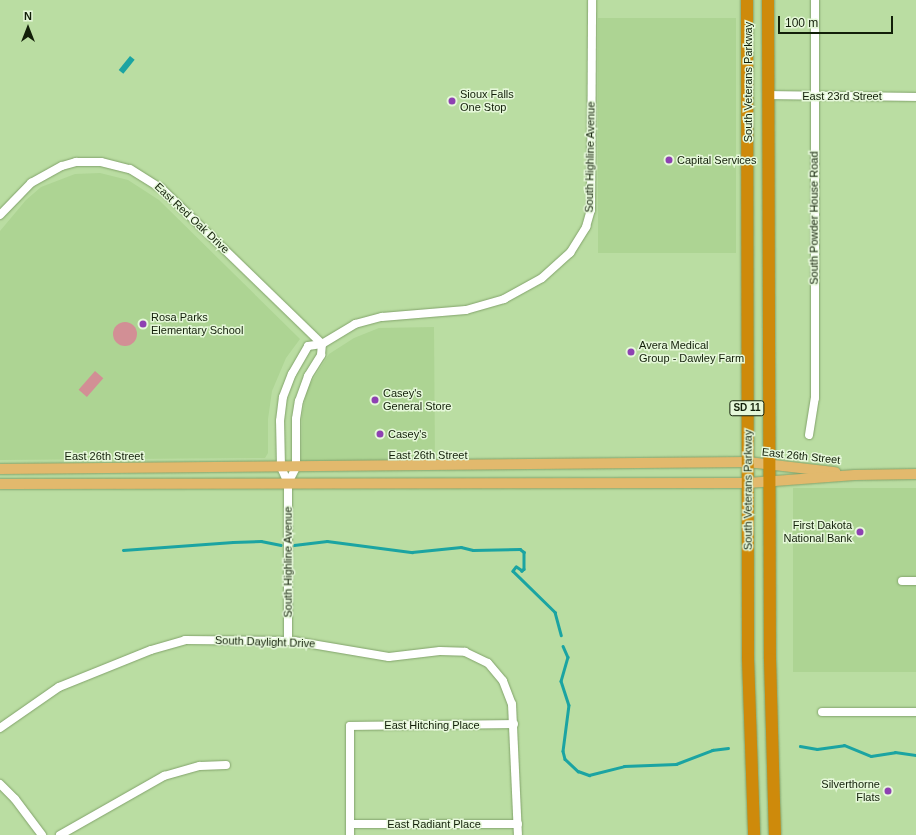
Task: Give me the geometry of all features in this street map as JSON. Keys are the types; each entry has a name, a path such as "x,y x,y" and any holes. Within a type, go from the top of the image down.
{"highway":[{"name":"South Veterans Parkway","path":"747,0 748,659 754,835"},
{"name":"South Veterans Parkway","path":"768,0 768,481 770,659 775,835"}],"main road":[{"name":"East 26th Street","path":"0,468 296,467 748,462 855,475"},
{"name":"East 26th Street","path":"0,484 748,483 855,475 916,474"}],"street":[{"name":"South Highline Avenue","path":"288,641 288,483 281,467 280,421 286,386 308,346 322,344 355,324 382,317 466,310 504,299 542,278 570,253 586,227 590,210 592,0"},
{"name":"South Powder House Road","path":"809,435 815,398 815,0"},
{"name":"East 23rd Street","path":"768,95 916,97"},
{"name":"East Red Oak Drive","path":"0,215 31,183 62,166 101,162 130,169 161,188 322,344"},
{"name":"South Highline Avenue","path":"288,483 296,467 296,419 299,401 306,380 321,355 322,344"},
{"path":"902,581 916,581"},
{"name":"South Daylight Drive","path":"0,728 59,687 174,642 196,640 288,641 335,646 390,657 453,651 478,657 488,663 503,681 512,704 514,724 514,793 518,835"},
{"path":"822,712 916,712"},
{"name":"East Hitching Place","path":"350,824 350,726 514,724"},
{"path":"60,835 164,776 200,766 226,765"},
{"path":"0,784 16,799 42,835"},
{"path":"350,824 350,835"},
{"name":"East Radiant Place","path":"350,824 518,824"}],"shaded area":[{"path":"598,18 736,18 736,253 598,253"},
{"name":"Rosa Parks Elementary School","path":"100,173 128,180 159,200 300,339 286,358 272,391 268,419 268,453 265,458 0,460 0,231 26,200 41,187 75,174"},
{"path":"125,322 130,323 136,329 136,339 130,345 125,346 120,345 114,339 113,334 114,329 120,323"},
{"path":"434,327 435,463 301,461 302,416 307,389 329,354 354,338 379,328"},
{"path":"95,371 103,378 87,397 79,390"},
{"path":"793,488 916,488 916,672 793,672"}],"water":[{"path":"130,56 135,60 123,74 119,70"}],"waterway":[{"path":"123,550 261,541 281,545"},
{"path":"294,545 327,541 412,552 461,547 473,550 520,549 524,552 524,569 522,571 516,567 513,571 555,612 561,635"},
{"path":"563,646 568,657 561,681 569,705 563,751 565,759 578,771 589,775 624,766 676,764 712,750 728,748"},
{"path":"800,746 817,749 844,745 871,756 895,752 916,755"}],"place":[{"name":"Sioux Falls One Stop","path":"452,101"},
{"name":"Capital Services","path":"669,160"},
{"name":"Rosa Parks Elementary School","path":"143,324"},
{"name":"Avera Medical Group - Dawley Farm","path":"631,352"},
{"name":"Casey's General Store","path":"375,400"},
{"name":"Casey's","path":"380,434"},
{"name":"First Dakota National Bank","path":"860,532"},
{"name":"Silverthorne Flats","path":"888,791"}]}
